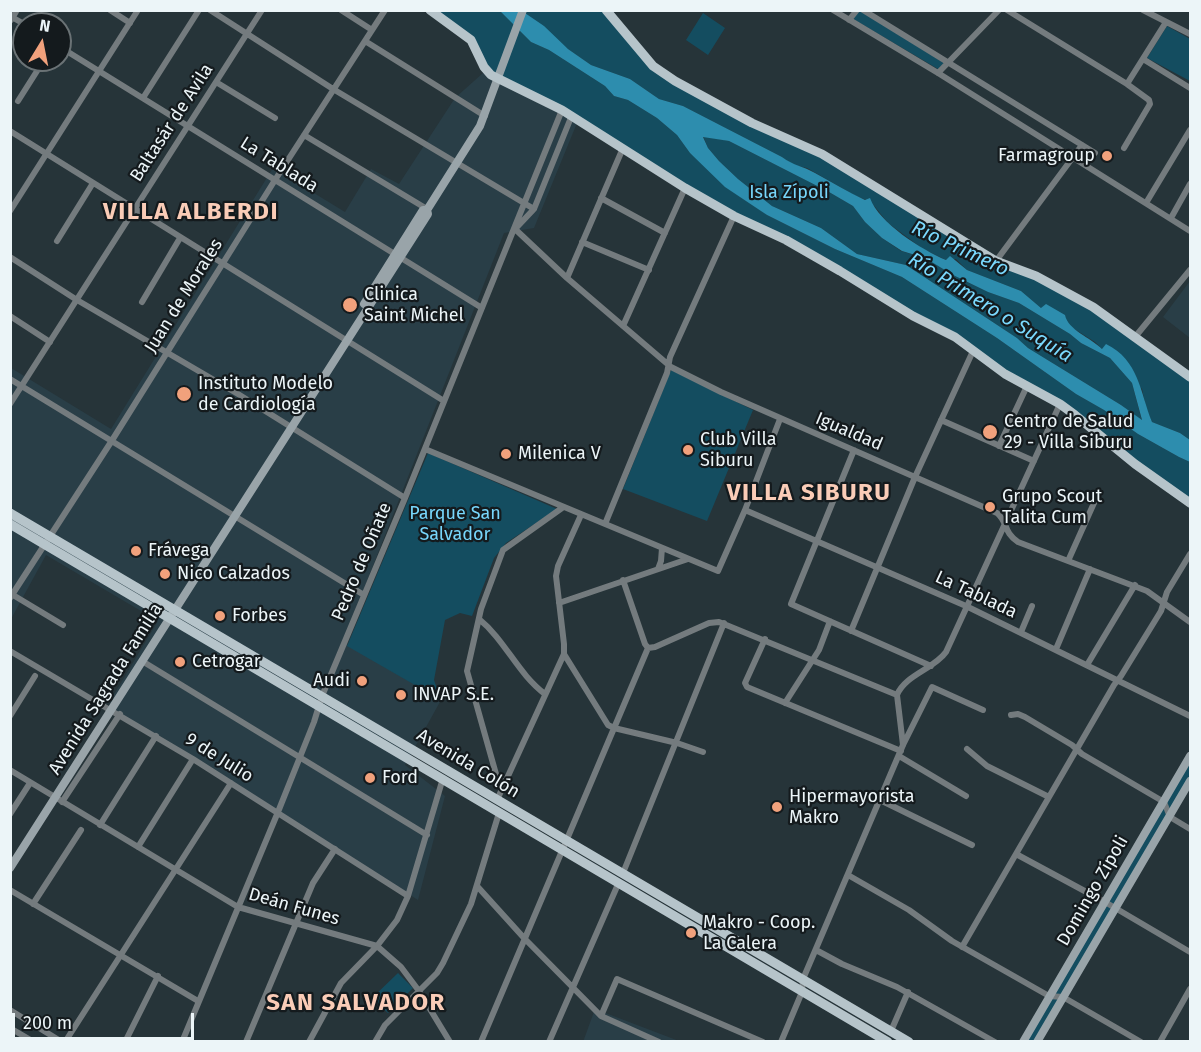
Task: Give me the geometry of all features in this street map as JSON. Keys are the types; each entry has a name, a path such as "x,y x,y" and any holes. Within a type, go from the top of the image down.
{"main road":[{"path":"430,10 471,40 484,67 498,78 572,115 685,189 734,216 786,240 913,316 955,337 1005,374 1060,404 1135,464 1191,502"},
{"name":"Avenida Sagrada Familia","path":"10,868 59,801 116,712 142,662 234,515 345,339 428,214 427,210 485,116 523,10"},
{"path":"606,10 647,59 661,72 752,123 822,154 996,261 1056,286 1093,307 1191,377"},
{"name":"Avenida Colón","path":"10,513 47,540 321,701 497,800 564,844 909,1041"},
{"name":"Avenida Colón","path":"10,524 47,540"},
{"name":"Avenida Colón","path":"321,701 499,813 564,844"},
{"name":"Domingo Zípoli","path":"1023,1041 1191,756"},
{"name":"Domingo Zípoli","path":"1037,1041 1191,781"},
{"name":"Avenida Colón","path":"621,877 802,992 887,1041"}],"street":[{"path":"11,18 17,10"},
{"path":"110,10 130,23"},
{"path":"10,211 138,10"},
{"path":"143,98 199,10"},
{"path":"210,10 333,89 534,209"},
{"name":"Baltasár de Avila","path":"10,404 262,10"},
{"path":"341,10 372,30"},
{"name":"Juan de Morales","path":"12,596 385,10"},
{"path":"833,10 1191,231"},
{"path":"849,20 857,10"},
{"path":"863,10 1095,153"},
{"path":"938,73 999,10"},
{"path":"1007,10 1149,100 1150,104 1124,148"},
{"path":"1143,10 1191,34"},
{"path":"1127,84 1166,22"},
{"path":"364,41 485,116"},
{"name":"La Tablada","path":"72,54 482,308"},
{"path":"1143,59 1191,88"},
{"path":"18,101 36,72"},
{"path":"216,82 274,118"},
{"name":"Pedro de Oñate","path":"182,1041 278,812 562,110"},
{"name":"Pedro de Oñate","path":"515,229 534,209 572,115"},
{"path":"1146,203 1191,130"},
{"path":"10,131 444,401"},
{"path":"304,135 427,210"},
{"path":"996,261 1082,145"},
{"path":"567,278 622,148"},
{"path":"57,241 93,183"},
{"path":"1171,218 1191,184"},
{"path":"623,326 685,189"},
{"path":"10,195 18,200"},
{"path":"601,198 665,233"},
{"path":"605,525 670,357 734,216"},
{"name":"Igualdad","path":"515,229 567,278 668,365 780,419 996,513 1001,517 1009,536 1018,542 1135,585 1164,601 1191,622"},
{"path":"142,302 180,238"},
{"path":"582,242 648,270"},
{"path":"10,257 77,300 405,498"},
{"path":"1136,337 1191,270"},
{"path":"10,316 50,342"},
{"path":"851,631 915,477 973,351"},
{"path":"10,379 364,595"},
{"path":"999,446 1027,386"},
{"path":"901,751 897,695 906,684 946,652 1060,404"},
{"path":"425,449 562,508 718,571 745,510 780,419"},
{"path":"941,420 1034,461"},
{"path":"854,450 791,604 931,666"},
{"path":"1068,561 1094,503"},
{"path":"504,784 496,774 467,671 479,619 501,553 562,508"},
{"name":"La Tablada","path":"745,510 966,606 1191,717"},
{"path":"497,800 564,654 556,570 581,515"},
{"path":"658,569 662,548"},
{"path":"962,947 1117,681 1161,611 1167,592 1191,554"},
{"path":"559,603 689,559"},
{"path":"1056,649 1090,569"},
{"path":"623,580 648,648"},
{"path":"1087,665 1135,585"},
{"path":"12,596 63,625"},
{"path":"1021,632 1032,606"},
{"path":"479,619 489,628 535,686 545,694"},
{"path":"785,703 813,659 830,621"},
{"path":"648,648 709,623 724,623 897,695"},
{"path":"549,1041 621,877 724,623"},
{"path":"765,639 745,682 747,687 901,751 966,796"},
{"path":"481,1041 648,648"},
{"name":"9 de Julio","path":"10,651 156,736 408,896"},
{"path":"564,654 605,722 614,728 677,743 703,752"},
{"path":"142,662 427,836"},
{"path":"10,716 35,676"},
{"path":"781,1041 802,992 803,979 901,751 932,687 983,710"},
{"path":"1011,715 1025,717 1164,802 1170,817 1191,829"},
{"path":"100,825 156,736"},
{"path":"967,749 987,766 1049,797"},
{"path":"138,847 193,759"},
{"name":"Deán Funes","path":"10,770 238,907 377,946 401,967 450,1041"},
{"path":"309,1041 341,982 394,927 408,896 443,778"},
{"path":"10,814 30,783"},
{"path":"10,1010 63,1041 231,783"},
{"path":"880,800 972,846"},
{"path":"375,1041 385,1025 443,963 465,918 477,886 499,813"},
{"path":"33,904 81,830"},
{"path":"246,1041 313,883 334,849"},
{"path":"1016,854 1191,952"},
{"path":"848,875 909,910 962,947 1049,996 1064,997 1141,1041"},
{"path":"477,886 524,938 601,1016 659,1041"},
{"path":"10,890 198,1001"},
{"path":"816,950 908,992 995,1041"},
{"path":"125,1041 158,976"},
{"path":"601,1016 617,979 763,1041"},
{"path":"1160,1041 1191,989"},
{"path":"891,1031 908,992"},
{"path":"10,1028 34,1041"}],"shaded area":[{"path":"500,11 522,11 591,65 630,79 659,99 683,106 865,200 870,198 882,217 902,235 925,250 946,260 950,256 967,270 1021,291 1041,308 1046,304 1065,315 1070,325 1102,349 1106,344 1125,359 1137,378 1152,422 1180,433 1190,440 1190,462 1138,434 1076,394 997,338 902,277 835,249 767,215 725,187 690,153 677,135 657,118 628,100 614,96 605,86 549,50 531,42","holes":["703,137 729,141 853,206 865,222 882,238 902,251 925,258 988,292 1019,303 1081,343 1110,358 1132,383 1142,420 1028,348 1017,338 906,265 857,254 821,228 772,206 719,161 708,148"]},
{"path":"483,73 577,123 534,228 504,233 343,642 441,700 405,765 445,796 418,900 112,709 110,701 158,621 46,555 11,619 11,368 111,429 273,168 345,212 371,169 399,184 455,98"},
{"path":"1190,281 1190,338 1163,317"},
{"path":"595,1009 679,1041 583,1042"}],"green space":[{"path":"430,11 500,11 531,42 549,50 605,86 614,96 628,100 657,118 677,135 690,153 767,215 835,249 902,277 997,338 1076,394 1138,434 1190,462 1190,503 1111,444 955,337 734,216 572,115 491,75 473,45"},
{"path":"522,11 606,11 661,72 800,143 996,261 1056,286 1190,377 1190,440 1180,433 1152,422 1142,389 1095,342 1041,308 1021,291 967,270 956,259 946,260 923,249 888,223 871,202 807,168 793,165 782,157 683,106 659,99 630,79 591,65"},
{"path":"861,11 944,63 938,69 853,19 857,12"},
{"path":"703,13 725,28 708,55 686,40"},
{"path":"1167,26 1190,39 1190,81 1147,58"},
{"name":"Isla Zípoli","path":"703,136 729,141 829,192 853,206 865,222 882,238 901,251 925,258 988,292 1019,303 1081,343 1110,358 1132,383 1142,421 1121,405 1028,348 1017,338 906,265 857,254 821,228 772,206 719,161 708,148"},
{"name":"Club Villa Siburu","path":"671,370 753,410 707,521 623,489"},
{"name":"Parque San Salvador","path":"428,453 557,509 506,543 494,558 472,616 460,613 445,620 434,680 441,700 347,646"},
{"path":"1190,756 1190,781 1037,1041 1023,1042"},
{"path":"398,973 413,988 388,1013 372,998"}],"place":[{"name":"Farmagroup","path":"1107,156"},
{"name":"Clinica Saint Michel","path":"350,305"},
{"name":"Instituto Modelo de Cardiología","path":"184,394"},
{"name":"Centro de Salud 29 - Villa Siburu","path":"990,432"},
{"name":"Club Villa Siburu","path":"688,450"},
{"name":"Milenica V","path":"506,454"},
{"name":"Grupo Scout Talita Cum","path":"990,507"},
{"name":"Frávega","path":"136,551"},
{"name":"Nico Calzados","path":"165,574"},
{"name":"Forbes","path":"220,616"},
{"name":"Cetrogar","path":"180,662"},
{"name":"Audi","path":"362,681"},
{"name":"INVAP S.E.","path":"401,695"},
{"name":"Ford","path":"370,778"},
{"name":"Hipermayorista Makro","path":"777,807"},
{"name":"Makro - Coop. La Calera","path":"691,933"}],"district":[{"name":"VILLA ALBERDI","path":"191,212"},
{"name":"VILLA SIBURU","path":"809,493"},
{"name":"SAN SALVADOR","path":"356,1003"}],"water label":[{"name":"Río Primero","path":"960,249"},
{"name":"Río Primero o Suquía","path":"990,308"}]}
